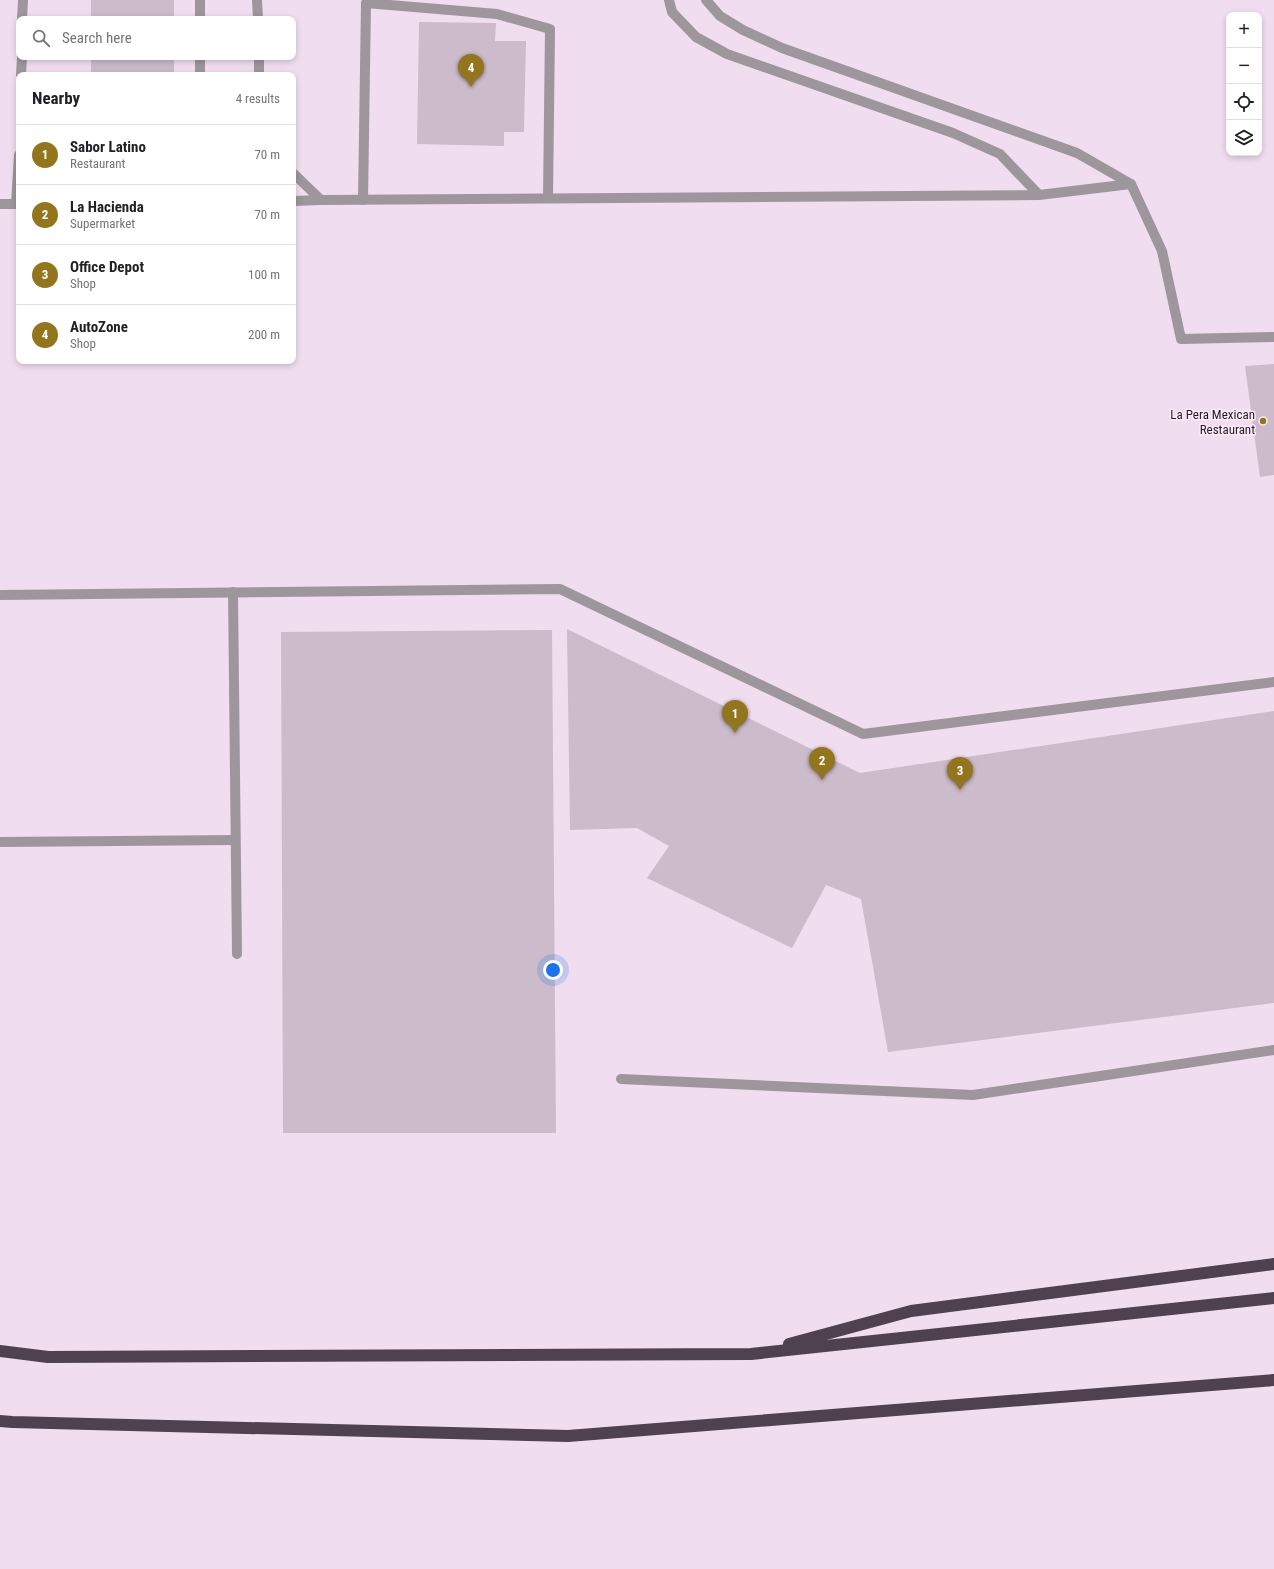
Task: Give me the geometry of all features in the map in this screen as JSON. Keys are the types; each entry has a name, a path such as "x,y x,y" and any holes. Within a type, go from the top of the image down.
{"highway":[{"path":"751,1354 911,1311 1274,1264"},
{"path":"0,1352 48,1357 751,1354 1274,1298"},
{"path":"0,1420 12,1422 568,1436 1274,1380"}],"street":[{"path":"22,16 23,0"},
{"path":"200,0 200,16"},
{"path":"257,0 258,16"},
{"path":"669,0 672,12 696,37 727,54 953,133 1000,154 1039,195"},
{"path":"706,0 720,16 743,30 782,48 1077,153 1131,184 1162,251 1181,339 1274,336"},
{"path":"363,200 366,3 498,14 550,28 548,198"},
{"path":"21,72 22,60"},
{"path":"200,60 200,72"},
{"path":"259,60 259,72"},
{"path":"296,176 321,200"},
{"path":"296,201 1039,195 1131,184"},
{"path":"0,204 16,204"},
{"path":"0,594 560,589 863,734 1274,682"},
{"path":"233,592 236,954"},
{"path":"0,842 236,840"},
{"path":"621,1078 973,1096 1274,1050"}],"building":[{"path":"91,0 174,0 174,16 91,16"},
{"path":"419,22 496,23 495,41 526,41 524,132 504,132 504,146 417,144"},
{"path":"91,60 174,60 174,72 91,72"},
{"name":"La Pera Mexican Restaurant","path":"1274,364 1274,475 1260,477 1245,366"},
{"path":"567,629 860,773 1274,711 1274,1003 888,1052 861,899 826,885 792,948 647,878 669,846 637,828 570,830"},
{"path":"552,630 556,1133 283,1133 281,632"}],"place":[{"name":"AutoZone","path":"471,87"},
{"name":"La Pera Mexican Restaurant","path":"1263,421"},
{"name":"Sabor Latino","path":"735,733"},
{"name":"La Hacienda","path":"822,780"},
{"name":"Office Depot","path":"960,790"}]}
